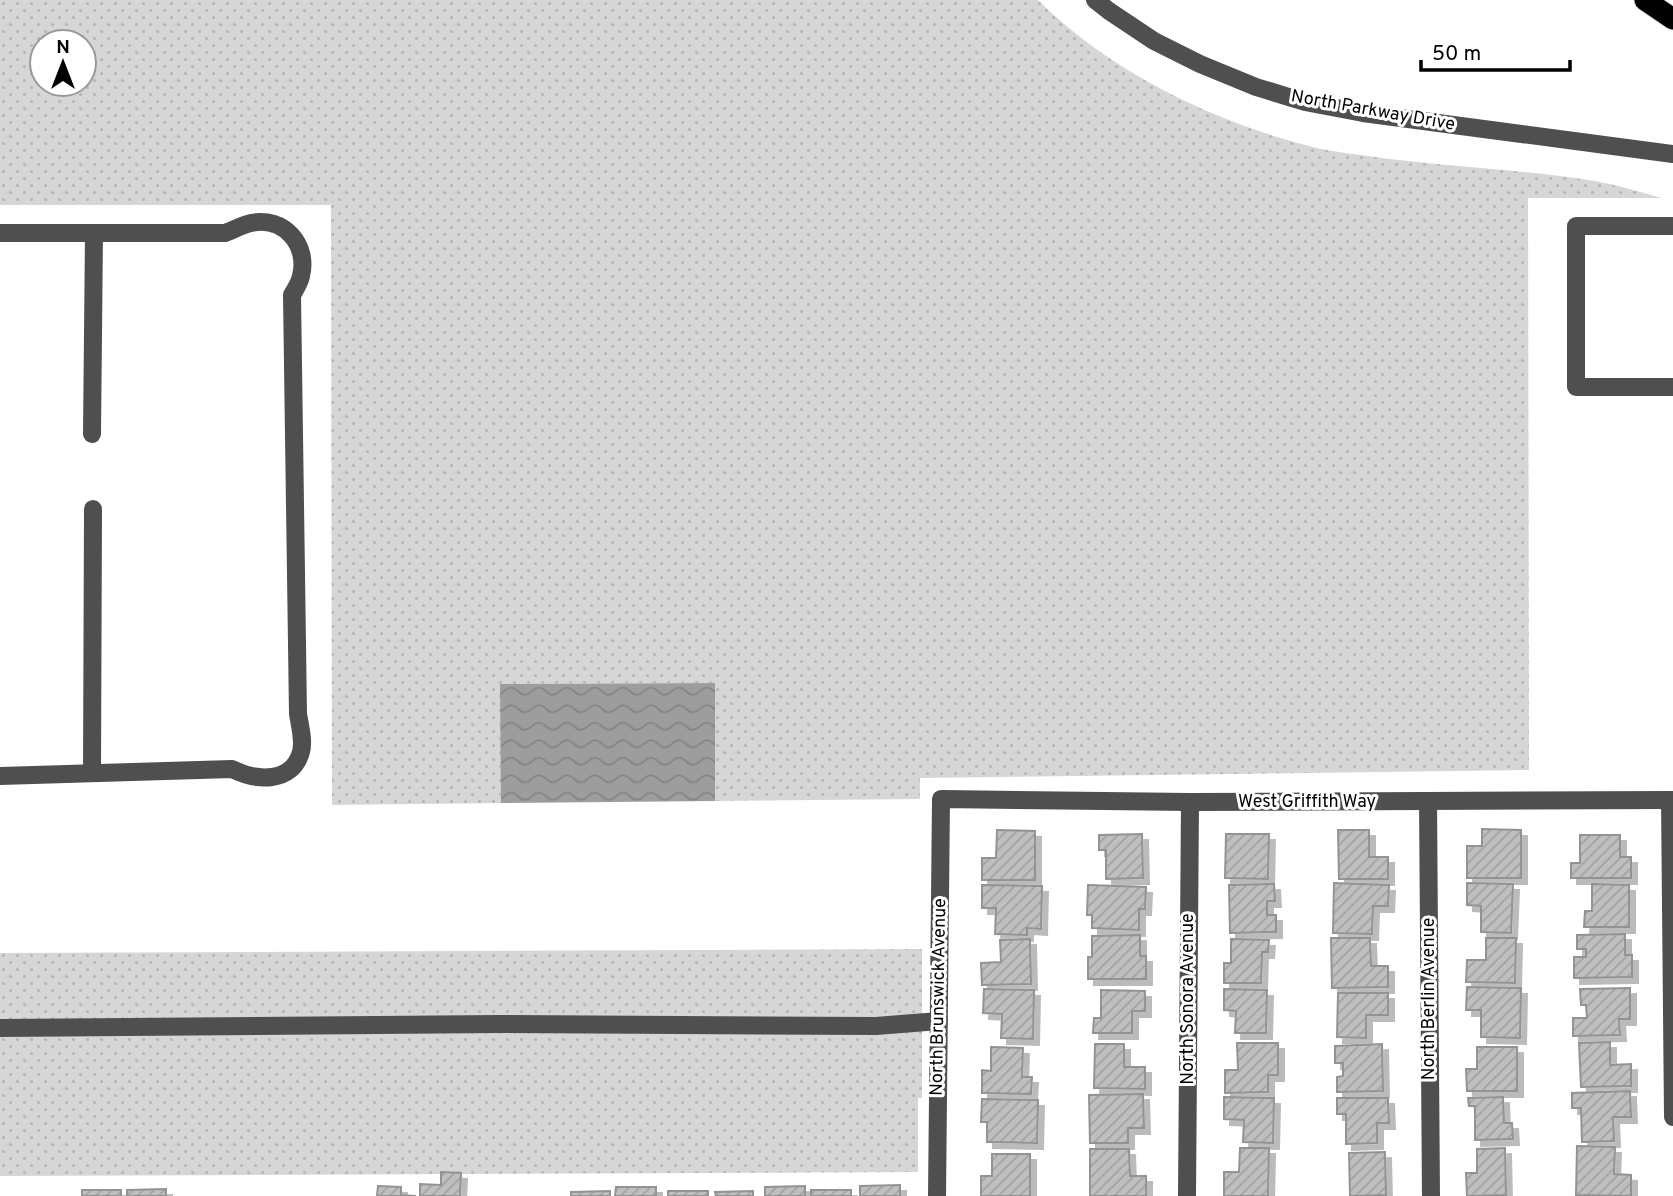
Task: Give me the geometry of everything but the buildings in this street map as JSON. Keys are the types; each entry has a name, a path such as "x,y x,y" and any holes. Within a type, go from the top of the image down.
{"highway":[{"path":"1645,0 1673,19"}],"street":[{"name":"North Parkway Drive","path":"1095,0 1154,41 1200,64 1256,87 1306,102 1673,154"},
{"path":"0,233 225,233 252,223 270,223 287,230 298,244 302,259 302,276 292,295 298,700 302,751 294,766 285,775 267,778 243,774 232,769 0,776"},
{"path":"1673,226 1576,226 1576,387 1673,387"},
{"path":"92,434 94,233"},
{"path":"92,773 93,509"},
{"name":"West Griffith Way","path":"941,799 1190,802 1671,800"},
{"name":"North Brunswick Avenue","path":"937,1196 941,799"},
{"path":"1671,800 1673,1117"},
{"name":"North Berlin Avenue","path":"1428,801 1431,1196"},
{"name":"North Sonora Avenue","path":"1187,1196 1190,802"},
{"path":"0,1028 472,1024 876,1026 939,1021"}],"shaded area":[{"path":"0,0 1038,0 1067,27 1133,73 1207,111 1283,139 1351,154 1595,181 1662,198 1528,198 1529,770 920,778 920,799 715,801 714,683 501,684 501,803 332,805 331,205 0,205"},
{"path":"922,949 922,1098 918,1098 918,1172 0,1176 0,953"}],"water":[{"path":"715,683 715,801 501,803 500,684"}]}
